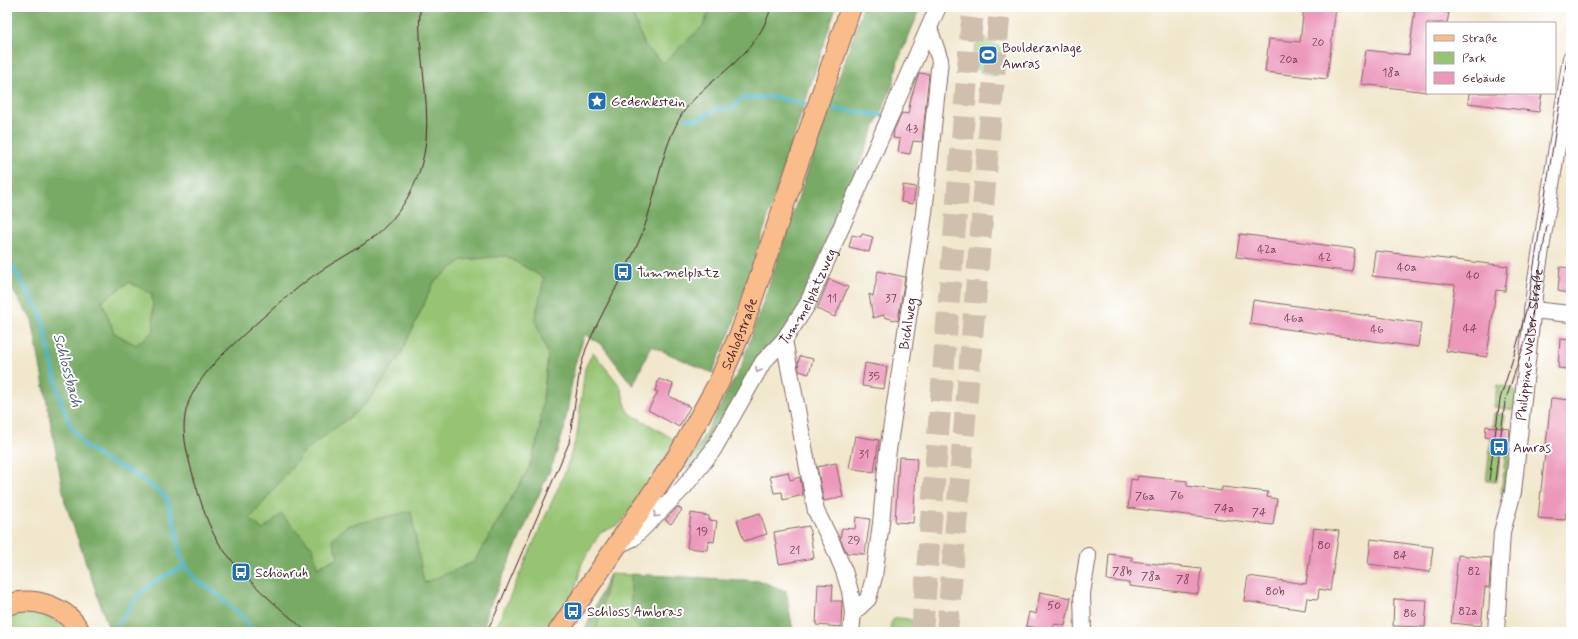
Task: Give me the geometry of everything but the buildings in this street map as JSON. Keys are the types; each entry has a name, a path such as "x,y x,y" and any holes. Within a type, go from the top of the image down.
{"main road":[{"name":"Schloßstraße","path":"573,611 679,454 729,362 851,7"},
{"path":"7,605 18,601 39,601 60,611 77,626 80,632"},
{"path":"558,632 573,611"}],"street":[{"name":"Tummelplatzweg","path":"618,545 633,538 684,487 713,450 762,362 784,340 807,305 938,7"},
{"name":"Bichlweg","path":"854,613 868,598 874,578 881,523 886,457 924,213 940,60 929,28"},
{"name":"Philippine-Welser-Straße","path":"1496,632 1502,532 1513,492 1532,310 1540,249 1571,58"},
{"path":"1532,310 1571,314"},
{"path":"784,340 816,511 833,545 844,571 850,591 854,613 851,632"},
{"path":"1083,632 1082,593 1088,556"},
{"name":"Schloßstraße","path":"568,632 573,611"}],"green space":[{"path":"7,7 630,7 645,46 663,63 703,26 711,7 836,7 732,328 712,373 651,346 633,386 602,345 585,334 575,364 564,430 553,463 488,610 483,632 110,632 65,502 32,320 7,282","holes":["506,256 544,278 535,320 548,355 539,435 529,468 474,562 424,583 411,511 346,526 332,539 338,557 317,568 313,548 281,514 263,530 250,519 305,451 368,402 400,356 434,282 462,260","129,282 152,294 154,331 136,345 114,333 102,301"]},
{"path":"630,7 711,7 703,26 663,64 645,46"},
{"path":"863,7 921,7 898,61 893,84 797,311 711,444 689,471 684,466 701,441 741,367"},
{"name":"Boulderanlage Amras","path":"984,36 993,44 999,46 1001,50 1002,65 997,75 987,74 978,70 973,62 975,47"},
{"path":"506,256 544,278 535,320 548,355 539,435 529,468 474,562 424,584 338,557 317,568 313,548 281,514 263,530 250,519 305,450 350,417 400,356 434,282 462,260"},
{"path":"129,282 152,294 154,331 136,345 114,333 102,301"},
{"path":"593,352 620,386 628,412 677,441 620,524 600,533 582,563 575,591 544,632 494,632 565,472 577,435 585,368"},
{"path":"1497,385 1511,388 1517,392 1515,410 1494,407"},
{"path":"1494,413 1505,415 1497,482 1486,481"},
{"path":"1507,440 1512,441 1505,494 1501,494"},
{"path":"610,574 760,581 786,591 793,632 584,632"},
{"path":"610,574 596,632 584,632"},
{"path":"631,574 760,581 786,591 793,632 642,632 631,619"},
{"path":"23,611 43,613 64,626 69,632 7,632 7,617"},
{"path":"895,618 911,620 917,624 920,632 890,632 891,623"}],"waterway":[{"path":"687,119 699,119 717,108 733,109 742,98 774,97 806,104"},
{"path":"829,108 885,116"},
{"name":"Schlossbach","path":"7,257 41,314 60,399 70,424 84,445 103,459 131,472 165,496 174,521 181,558 193,577 219,596 243,618 253,632"},
{"path":"119,624 138,595 159,579 186,566"}],"tunnel":[{"path":"922,632 974,7"},
{"path":"947,632 1000,7"}],"tram line":[{"path":"307,632 244,574 216,539 205,515 191,468 184,433 185,418 188,404 195,389 221,356 262,318 305,282 377,235 388,224 407,199 420,171 426,140 427,123 420,41 420,7"},
{"path":"486,632 495,615 569,443 580,369 586,349 642,234 662,162 672,134 681,115 689,105 703,90 740,58 748,49 762,29 771,7"},
{"path":"1489,480 1500,399 1515,352 1528,303 1571,33"},
{"path":"1495,481 1505,402 1531,323 1547,225"}],"place":[{"name":"Boulderanlage Amras","path":"988,55"},
{"name":"Gedenkstein","path":"597,101"},
{"name":"Tummelplatz","path":"623,272"},
{"name":"Amras","path":"1499,447"},
{"name":"Schönruh","path":"241,572"},
{"name":"Schloss Ambras","path":"573,611"}]}
